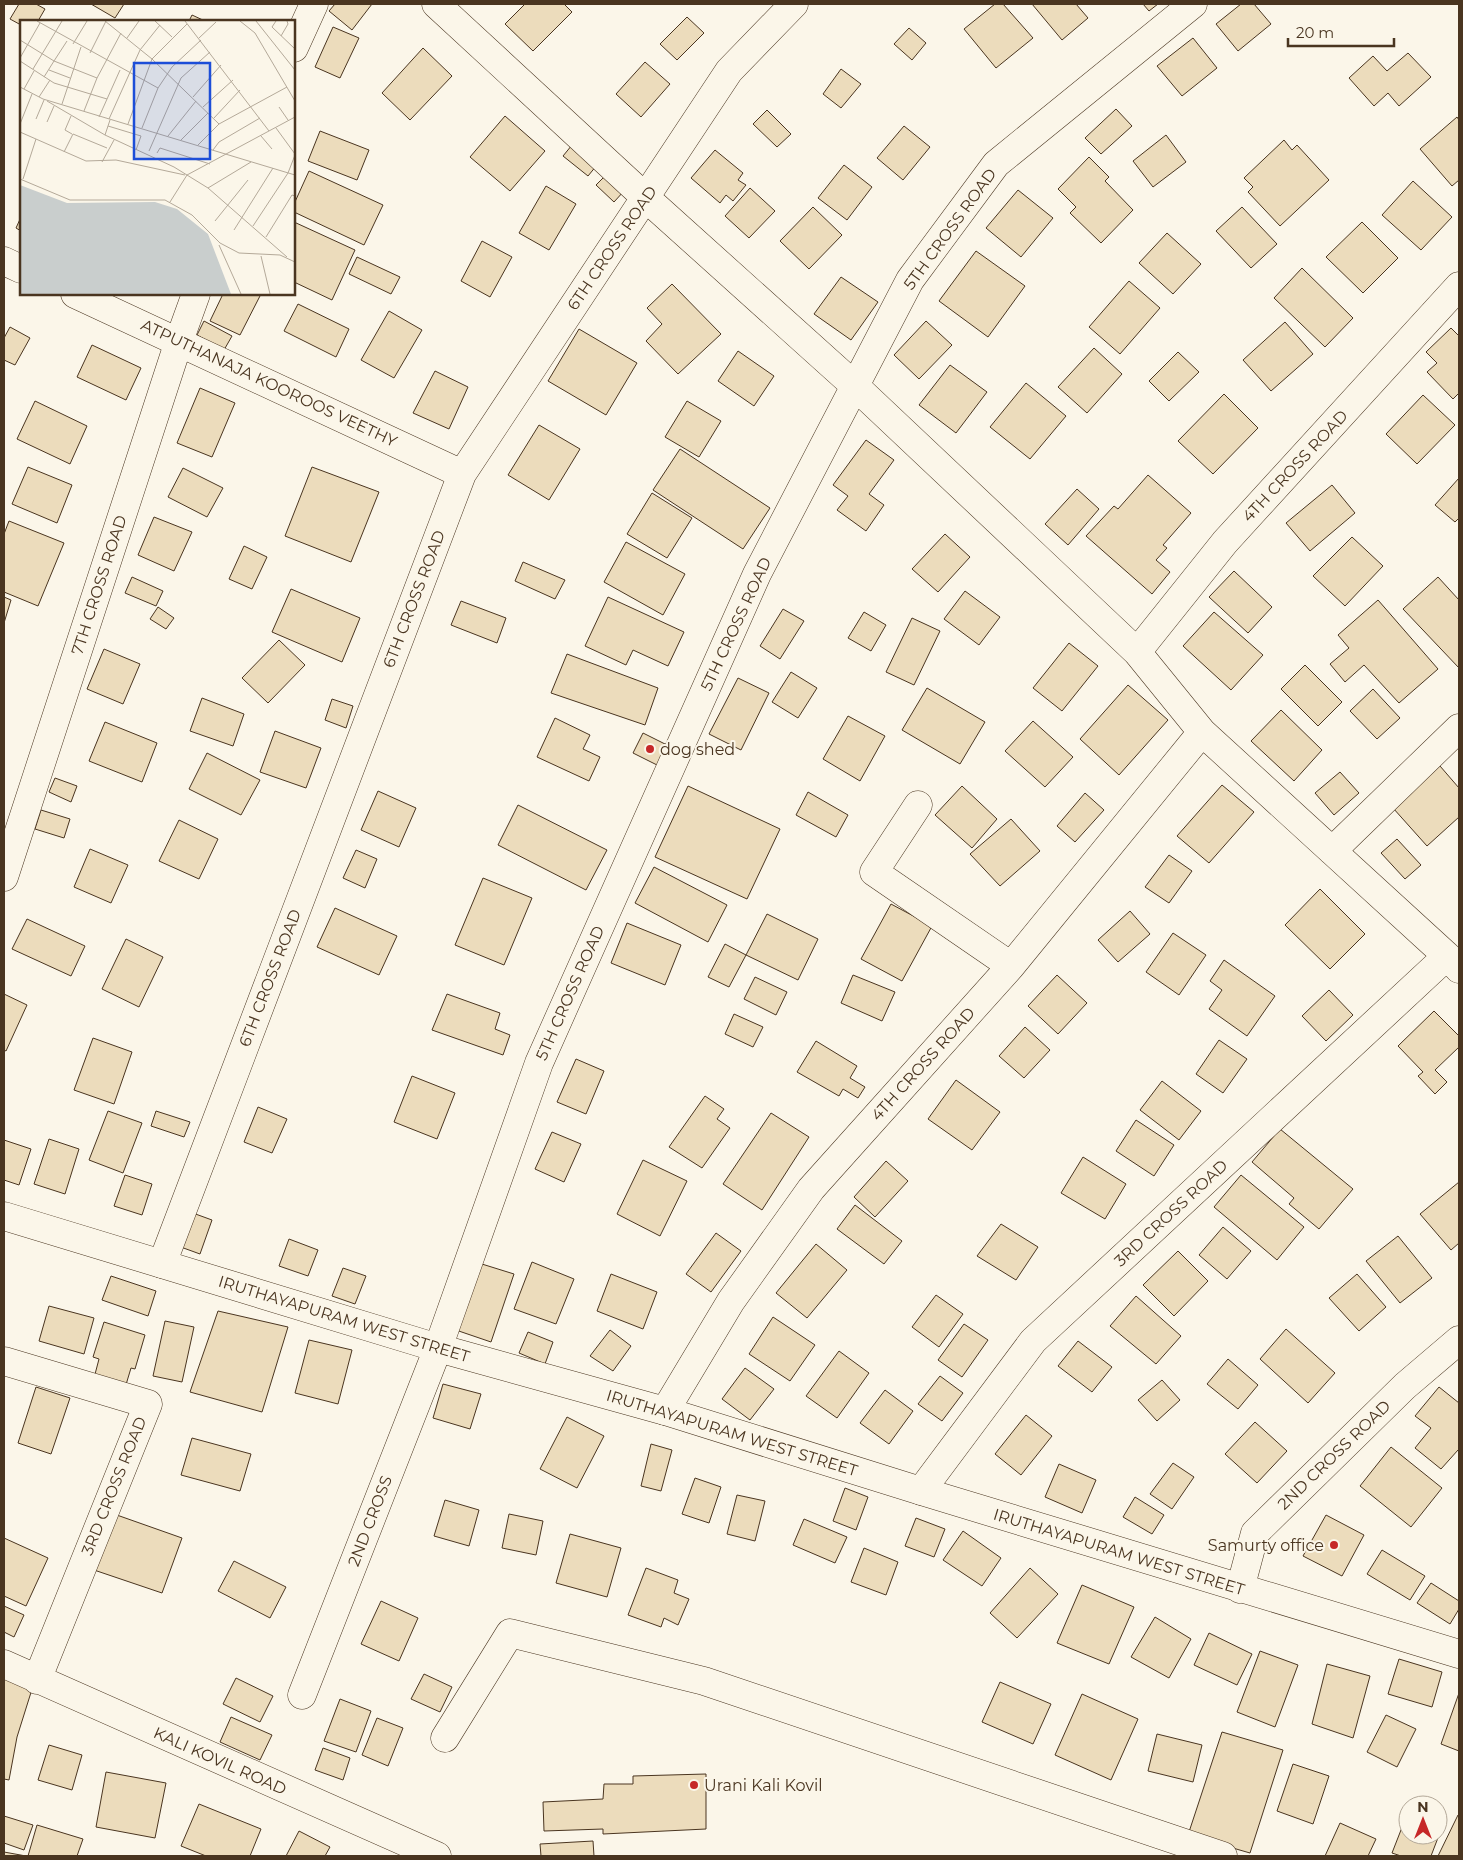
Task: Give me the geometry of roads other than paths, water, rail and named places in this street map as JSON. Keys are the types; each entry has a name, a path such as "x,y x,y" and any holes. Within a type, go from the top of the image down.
{"street":[{"path":"295,46 314,4"},
{"path":"436,4 646,198 855,386 1137,652 1202,732 1453,962"},
{"name":"6TH CROSS ROAD","path":"162,1264 462,474 729,71 794,4"},
{"name":"5TH CROSS ROAD","path":"438,1348 539,1063 758,574 910,280 996,164 1192,4"},
{"path":"4,261 20,269"},
{"name":"4TH CROSS ROAD","path":"1137,652 1225,542 1459,286"},
{"name":"ATPUTHANAJA KOOROOS VEETHY","path":"77,295 462,474"},
{"name":"7TH CROSS ROAD","path":"4,877 196,295"},
{"path":"1332,851 1459,728"},
{"name":"4TH CROSS ROAD","path":"665,1411 731,1302 811,1189 1011,966 1202,732"},
{"path":"918,805 874,872 1011,966"},
{"name":"3RD CROSS ROAD","path":"920,1491 1033,1342 1453,962"},
{"name":"IRUTHAYAPURAM WEST STREET","path":"4,1216 438,1348 665,1411 1240,1589 1459,1654"},
{"name":"2ND CROSS ROAD","path":"1240,1589 1255,1532 1405,1386 1459,1340"},
{"name":"2ND CROSS","path":"302,1695 438,1348"},
{"name":"3RD CROSS ROAD","path":"4,1361 148,1404 37,1680"},
{"path":"445,1738 510,1632 704,1681 1223,1856"},
{"name":"KALI KOVIL ROAD","path":"4,1664 437,1856"}],"place":[{"name":"dog shed","path":"650,749"},
{"name":"Samurty office","path":"1334,1545"},
{"name":"Urani Kali Kovil","path":"694,1785"}]}
